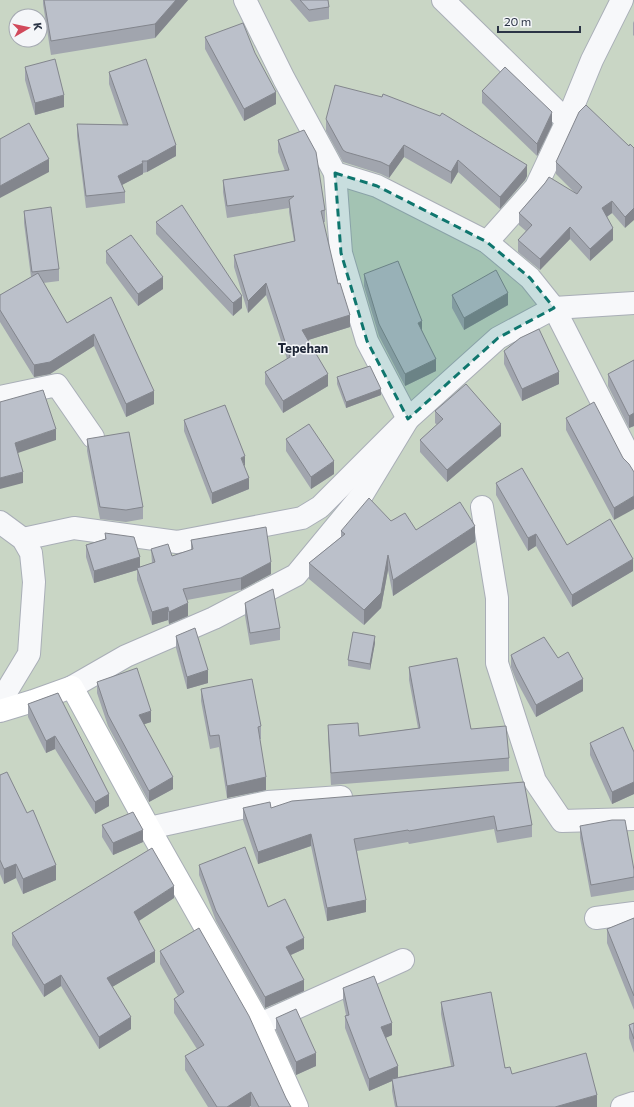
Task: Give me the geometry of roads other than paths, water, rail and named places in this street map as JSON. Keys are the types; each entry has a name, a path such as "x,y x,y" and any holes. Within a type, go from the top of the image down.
{"street":[{"path":"245,0 284,80 335,173 341,253 367,342 408,419"},
{"path":"443,0 567,121"},
{"path":"487,242 536,187 567,121 592,60 622,0"},
{"path":"335,173 377,186 487,242 530,278 554,308 634,465"},
{"path":"23,539 74,528 177,542 302,518 320,507 408,419 498,338 554,308 634,303"},
{"path":"0,397 57,386 93,437"},
{"path":"0,711 72,687 126,656 214,618 296,575 362,495 408,419"},
{"path":"482,507 497,598 497,663 524,782 562,821 634,819"},
{"path":"0,522 23,539 31,553 34,582 29,654 0,702"},
{"path":"72,687 149,828 260,1024 297,1107"},
{"path":"149,828 268,802 360,796"},
{"path":"596,918 634,913"},
{"path":"260,1024 403,960"},
{"path":"622,1107 634,1103"}],"district":[{"name":"Tepehan","path":"303,348"}]}
